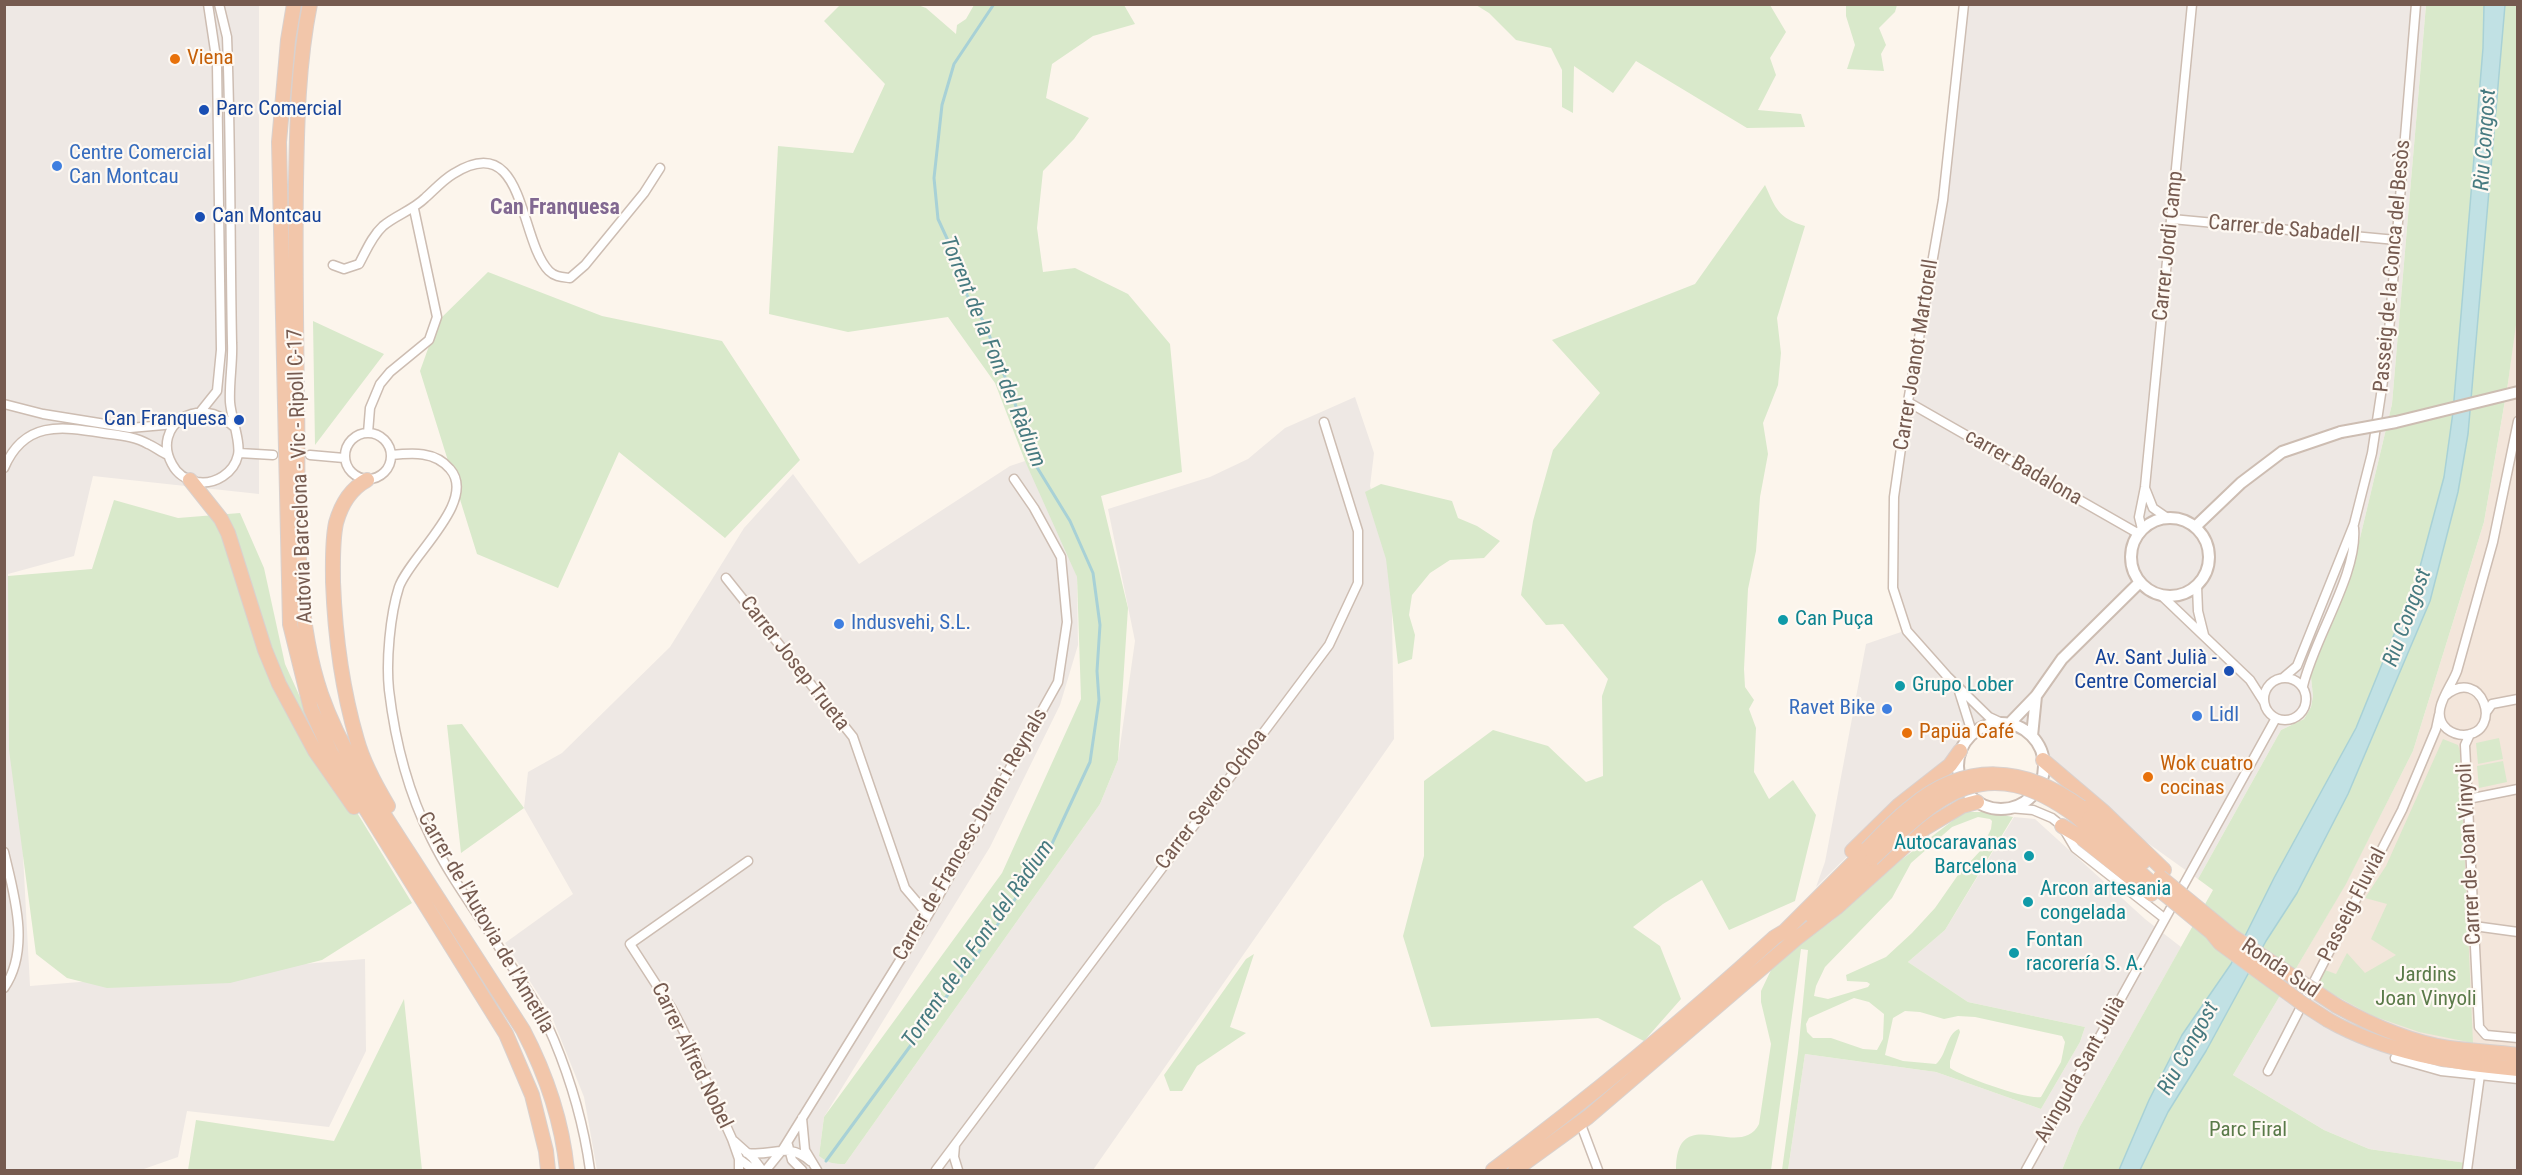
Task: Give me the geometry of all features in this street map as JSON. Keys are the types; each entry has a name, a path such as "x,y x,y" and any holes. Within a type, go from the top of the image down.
{"highway":[{"name":"Autovia Barcelona - Vic - Ripoll C-17","path":"294,4 288,40 279,141 290,624 311,709 331,753 506,1034 532,1095 546,1151 548,1170"},
{"name":"Autovia Barcelona - Vic - Ripoll C-17","path":"310,4 302,48 296,136 295,250 299,532 306,625 321,694 342,744 370,793 523,1030 549,1090 565,1147 567,1170"},
{"path":"190,480 215,511 228,533 265,650 295,714 315,751 345,796 352,805 369,816"},
{"path":"367,480 357,485 341,508 333,542 337,643 351,717 357,742 386,802 462,921 480,962"},
{"path":"1775,937 1780,926 1815,887 1899,805 1950,765 1963,745"},
{"path":"2043,760 2103,811 2157,882 2208,936 2226,939"},
{"path":"1722,1003 1869,854 1911,806 1951,782 1972,776 1996,774 2034,780 2063,794 2157,882 2226,939"},
{"path":"1515,1170 1580,1122 1836,908 1925,828 1962,806 1977,802"},
{"path":"2062,826 2157,882"},
{"path":"1493,1170 1578,1108 1639,1057 1775,937 1785,931 1869,854"},
{"name":"Ronda Sud","path":"2226,939 2364,1021 2402,1036 2446,1047 2517,1055"},
{"name":"Ronda Sud","path":"2226,939 2274,983 2344,1029 2392,1048 2420,1055 2517,1069"},
{"path":"2344,1029 2363,1044 2395,1059"}],"street":[{"path":"201,411 217,391 222,350 216,64 208,4"},
{"path":"219,4 228,52 233,350 230,402 233,426 239,441 239,453 232,469 222,478 209,483 190,480 180,475 172,466 168,455 170,433 183,417 201,411 213,412 233,426"},
{"name":"Carrer Joanot Martorell","path":"1964,4 1943,200 1894,497 1893,588 1907,631 1989,717 2005,723"},
{"name":"Carrer Jordi Camp","path":"2140,531 2139,517 2145,487 2192,4"},
{"name":"Passeig de la Conca del Besòs","path":"2284,677 2297,666 2354,524 2372,453 2384,377 2416,4"},
{"path":"333,265 344,269 358,264 373,238 384,225 414,209 451,174 475,163 490,164 504,172 519,194 532,240 549,271 559,277 570,278 578,273 644,193 660,168"},
{"path":"368,433 370,408 380,384 390,372 429,340 437,317 414,209"},
{"name":"Carrer de Sabadell","path":"2172,219 2396,240"},
{"path":"2195,527 2241,483 2282,452 2341,432 2396,422 2517,392"},
{"name":"carrer Badalona","path":"1908,402 2140,531"},
{"path":"4,404 26,411 130,428 175,424"},
{"path":"2452,732 2443,725 2439,715 2440,703 2457,670 2493,542 2517,421"},
{"name":"Carrer Severo Ochoa","path":"936,1170 1329,645 1358,583 1358,531 1324,422"},
{"path":"4,468 20,441 30,435 54,429 78,430 136,439 168,455"},
{"path":"368,433 381,437 387,442 391,455 390,465 384,473 367,480 351,473 344,458 345,450 353,437 368,433"},
{"path":"239,453 273,455"},
{"name":"Carrer de l'Autovia de l'Ametlla","path":"391,455 424,454 437,458 454,474 456,484 454,503 448,516 414,560 399,586 390,638 389,686 399,747 416,804 432,840 535,1004 553,1038 574,1095 590,1170"},
{"path":"310,455 344,458"},
{"name":"Carrer de Francesc Duran i Reynals","path":"764,1170 786,1146 928,915 1058,682 1067,622 1061,557 1034,508 1014,479"},
{"path":"2145,487 2153,508 2166,517"},
{"path":"2162,596 2185,593 2197,586 2205,575 2209,562 2207,543 2190,522 2177,518 2166,517 2153,521 2140,531 2131,554 2133,570 2140,582 2162,596 2250,680 2270,714 2276,718 2290,720 2302,712 2307,699 2303,686 2298,681 2284,677 2271,682 2250,680"},
{"name":"Passeig de la Conca del Besòs","path":"2303,686 2309,662 2349,566 2355,538 2354,524"},
{"name":"Carrer Josep Trueta","path":"726,578 853,737 905,888 928,915"},
{"path":"2005,723 2036,696 2062,659 2140,582"},
{"path":"2197,586 2198,612 2205,635"},
{"path":"2457,670 2461,683 2490,704 2517,699"},
{"path":"2264,702 2266,688 2271,682"},
{"path":"1957,685 1970,726 1963,745 1958,772 1961,783 1977,802 1987,807 2033,810 2052,818 2062,826 2075,848 2164,918"},
{"path":"2445,696 2458,688 2472,689"},
{"path":"2032,736 2036,696"},
{"path":"2482,698 2487,712"},
{"path":"2433,736 2438,730 2470,734 2482,726 2489,706 2495,703"},
{"name":"Passeig Fluvial","path":"2268,1071 2402,810 2433,736 2439,715"},
{"name":"Avinguda Sant Julià","path":"2026,1170 2276,718"},
{"path":"1963,745 1986,725 2005,723 2025,730 2032,736 2039,746 2043,760 2043,773 2036,791 2022,803 2009,808"},
{"name":"Carrer de Joan Vinyoli","path":"2452,732 2463,739 2465,745"},
{"name":"Carrer de Joan Vinyoli","path":"2470,734 2466,738 2465,745 2480,1031 2490,1036 2517,1038"},
{"path":"2468,799 2517,789"},
{"path":"4,852 15,898 18,949 15,967 4,988"},
{"name":"Carrer Alfred Nobel","path":"739,1170 739,1159 732,1139 672,1009 630,944 748,861"},
{"path":"2474,926 2517,932"},
{"path":"2395,1059 2440,1071 2517,1079"},
{"path":"2468,1170 2480,1075"},
{"path":"802,1117 803,1142 810,1161"},
{"path":"1580,1122 1598,1170"},
{"name":"Carrer Alfred Nobel","path":"732,1139 764,1170"},
{"path":"955,1144 954,1158 958,1170"},
{"path":"786,1146 792,1160 802,1170"},
{"path":"747,1153 762,1154 786,1146 800,1153 817,1170"},
{"path":"739,1159 754,1170"}],"shaded area":[{"path":"5,5 259,5 259,494 93,476 74,556 8,574 30,986 365,959 366,1051 329,1127 187,1111 178,1157 141,1170 5,1170"},
{"path":"1967,5 2426,5 2392,404 2360,538 2310,668 2313,696 2311,707 2304,719 2281,730 2198,879 2103,811 2043,760 2039,746 2025,730 2002,723 1986,725 1977,730 1966,740 1960,751 1899,805 1816,887 1825,862 1866,644 1907,630 1893,588 1894,497 1942,206"},
{"path":"2517,310 2517,1062 2441,1052 2385,1038 2337,1015 2288,982 2346,883 2413,751 2484,522 2508,383"},
{"path":"1355,397 1374,453 1370,486 1391,557 1394,739 1093,1170 597,1170 584,1097 550,1012 505,943 573,894 524,808 528,772 562,753 670,647 744,528 793,474 859,564 1010,466 1025,461 1061,526 1077,577 1078,645 1060,705 990,847 824,1117 819,1156 826,1161 845,1164 1100,804 1118,760 1135,641 1108,509 1210,477 1248,459 1285,428"},
{"path":"2014,817 2035,819 2145,919 2181,947 2079,1128 2062,1170 1788,1170 1805,1054 1936,1072 2041,1109 2080,1042 2085,1027 1968,1002 1908,962 1945,930"},
{"path":"2288,982 2337,1015 2385,1038 2441,1052 2517,1062 2517,1170 2472,1170 2472,1164 2369,1149 2324,1130 2233,1075"}],"green space":[{"path":"840,5 918,5 926,8 956,34 957,25 966,19 974,5 1124,5 1135,24 1093,36 1052,64 1046,98 1089,118 1074,139 1043,171 1037,228 1043,272 1075,268 1128,294 1170,344 1182,472 1101,496 1128,608 1118,760 1100,804 845,1164 831,1163 819,1156 824,1117 1002,873 1081,699 1077,577 1025,461 995,383 948,317 848,332 769,314 778,146 853,153 885,84 824,21"},
{"path":"1476,5 1770,5 1786,32 1770,58 1776,75 1758,110 1801,114 1805,127 1747,128 1636,61 1613,93 1574,66 1573,113 1562,107 1562,70 1551,48 1516,40 1489,13"},
{"path":"1846,5 1897,5 1895,12 1879,28 1886,45 1881,54 1884,71 1847,69 1855,45 1846,16"},
{"path":"2426,5 2484,5 2483,48 2453,412 2444,477 2417,578 2356,728 2231,964 2182,1035 2149,1100 2119,1170 2062,1170 2079,1128 2213,890 2198,879 2281,730 2304,719 2311,707 2313,696 2310,668 2360,538 2392,404"},
{"name":"Parc Firal","path":"2505,5 2517,5 2518,310 2484,522 2413,751 2346,884 2233,1075 2324,1130 2369,1149 2473,1164 2472,1170 2140,1170 2168,1112 2206,1051 2266,941 2297,893 2348,794 2430,601 2458,492 2468,434"},
{"path":"1765,185 1779,212 1789,220 1805,226 1777,318 1781,353 1778,385 1763,423 1768,454 1760,497 1756,551 1748,589 1744,669 1745,687 1754,700 1749,709 1756,728 1754,772 1769,799 1793,780 1816,815 1795,901 1729,930 1702,880 1663,904 1633,927 1660,946 1681,999 1644,1041 1598,1018 1431,1027 1403,936 1424,856 1424,781 1493,730 1548,746 1586,782 1603,776 1602,696 1608,679 1563,624 1546,625 1521,595 1533,521 1553,450 1600,393 1552,340 1695,284"},
{"path":"488,272 602,316 722,341 800,460 725,538 619,452 558,588 477,554 420,371 438,321"},
{"path":"313,321 384,354 315,445"},
{"path":"1381,484 1452,501 1458,518 1477,526 1500,541 1484,558 1450,560 1430,573 1412,595 1409,615 1415,635 1412,659 1398,664 1386,559 1365,492"},
{"path":"114,500 178,518 240,513 264,568 285,664 339,783 412,903 322,960 230,983 107,988 67,978 36,954 9,750 8,576 92,569"},
{"path":"462,724 524,808 461,853 447,725"},
{"path":"2499,738 2503,759 2478,764 2476,743"},
{"name":"Jardins Joan Vinyoli","path":"2443,739 2458,745 2460,751 2473,1043 2419,1032 2373,1016 2316,985 2325,970 2336,974 2347,953 2365,973 2396,955 2371,939 2387,904 2365,898 2386,866"},
{"path":"2503,761 2507,782 2479,788 2477,766"},
{"path":"1964,812 1987,812 2013,817 1945,930 1908,962 1968,1002 2085,1027 2080,1042 2041,1109 1936,1072 1805,1054 1788,1170 1782,1170 1798,1053 1808,950 1801,949 1771,1170 1676,1170 1679,1149 1686,1139 1697,1135 1738,1137 1750,1134 1759,1124 1771,1044 1761,1002 1761,991 1771,970 1787,953 1832,921 1901,860","holes":["1978,817 1990,819 1991,829 1981,850 1958,875 1935,908 1886,957 1846,975 1847,981 1867,982 1870,984 1868,987 1828,999 1814,996 1825,967 1892,898 1911,863 1952,827","1854,998 1869,1002 1884,1014 1883,1039 1877,1050 1863,1049 1831,1038 1813,1038 1807,1032 1806,1024 1809,1018","1905,1011 1920,1012 1944,1019 1958,1016 1975,1017 2062,1036 2065,1042 2061,1062 2041,1097 2034,1097 1995,1087 1950,1068 1959,1029 1951,1035 1936,1064 1903,1061 1885,1055 1893,1018"]},
{"path":"1254,954 1230,1027 1246,1033 1197,1066 1182,1091 1170,1091 1164,1075 1246,959"},
{"path":"404,999 422,1170 188,1170 196,1120 334,1141"}],"water":[{"name":"Riu Congost","path":"2484,5 2505,5 2468,434 2458,492 2430,601 2348,794 2297,893 2266,941 2206,1051 2168,1112 2140,1170 2119,1170 2149,1100 2182,1035 2231,964 2274,878 2356,728 2417,578 2444,477 2453,412 2483,48"}],"waterway":[{"name":"Torrent de la Font del Ràdium","path":"826,1161 974,959 1050,848 1090,762 1099,700 1097,671 1100,625 1093,573 1070,521 1035,464 1023,425 985,324 967,295 956,258 938,219 934,178 942,105 954,64 994,4"}],"place":[{"name":"Viena","path":"175,59"},
{"name":"Parc Comercial","path":"204,110"},
{"name":"Centre Comercial Can Montcau","path":"57,166"},
{"name":"Can Montcau","path":"200,217"},
{"name":"Can Franquesa","path":"239,420"},
{"name":"Can Puça","path":"1783,620"},
{"name":"Indusvehi, S.L.","path":"839,624"},
{"name":"Av. Sant Julià - Centre Comercial","path":"2229,671"},
{"name":"Grupo Lober","path":"1900,686"},
{"name":"Ravet Bike","path":"1887,709"},
{"name":"Lidl","path":"2197,716"},
{"name":"Papüa Café","path":"1907,733"},
{"name":"Wok cuatro cocinas","path":"2148,777"},
{"name":"Autocaravanas Barcelona","path":"2029,856"},
{"name":"Arcon artesania congelada","path":"2028,902"},
{"name":"Fontan racorería S. A.","path":"2014,953"}],"district":[{"name":"Can Franquesa","path":"555,208"}]}
